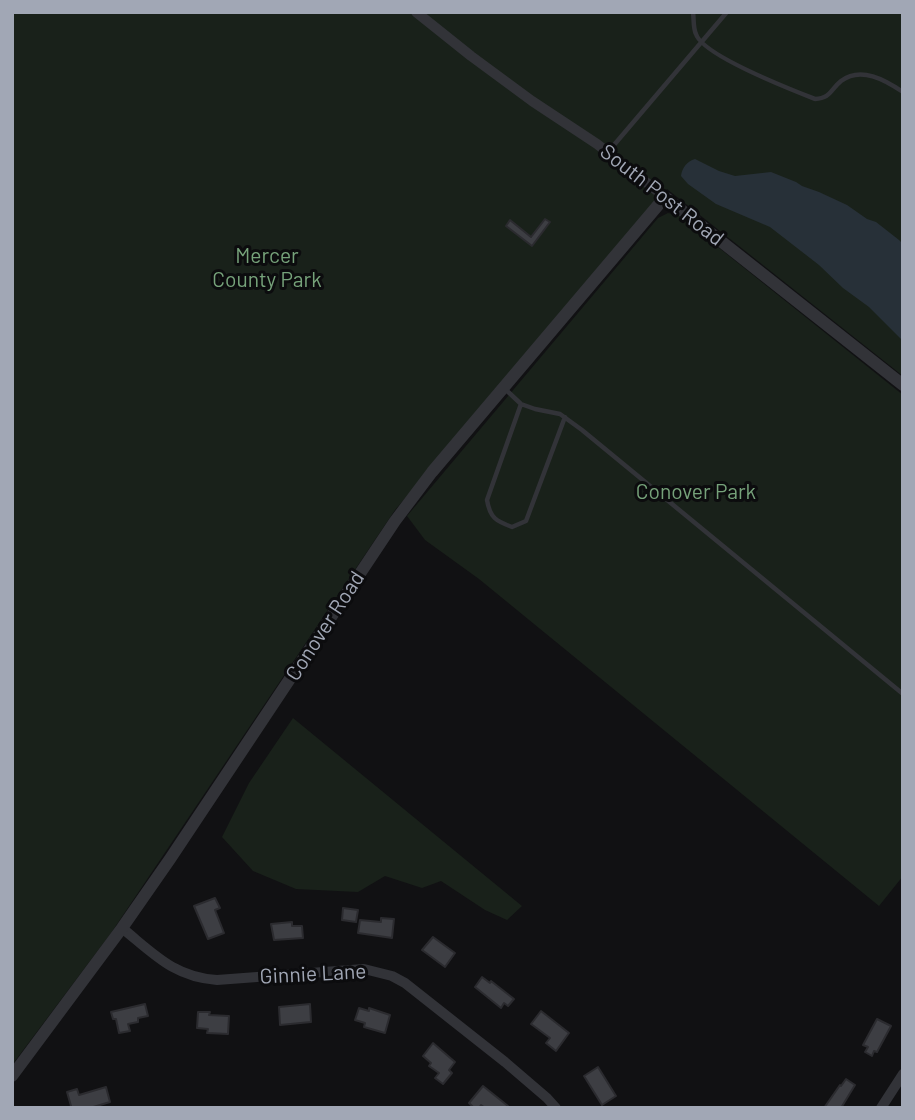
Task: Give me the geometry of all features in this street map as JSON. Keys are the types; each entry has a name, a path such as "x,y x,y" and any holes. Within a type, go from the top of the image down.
{"street":[{"name":"South Post Road","path":"416,12 532,101 608,152 903,385"},
{"name":"Conover Road","path":"12,1076 122,928 204,809 394,521 432,472 665,197"},
{"name":"Ginnie Lane","path":"122,928 174,969 203,979 355,969 379,971 392,976 405,983 495,1054 556,1108"},
{"path":"881,1108 903,1074"}],"lane":[{"path":"693,12 696,35 706,47 761,77 815,99 822,99 841,81 856,74 870,75 903,92"},
{"path":"608,152 727,12"},
{"path":"504,387 521,404 565,417 903,694"},
{"path":"521,404 487,500 489,513 498,522 512,527 526,521 565,417"}],"green space":[{"name":"Mercer County Park","path":"12,12 903,12 903,376 667,189 395,510 111,933 12,1065"},
{"name":"Conover Park","path":"668,213 678,215 903,395 903,876 879,906 479,579 425,540 407,516 658,218"},
{"path":"293,718 522,906 507,920 485,910 441,881 422,888 385,876 358,892 296,889 253,871 222,837 249,783"}],"shaded area":[{"path":"695,159 735,176 771,172 847,205 899,240 903,244 903,341 869,307 770,227 716,204 688,184 681,176 687,163"}],"building":[{"path":"545,219 550,222 532,246 506,226 510,220 531,237"},
{"path":"215,898 220,908 215,910 224,933 208,939 194,906"},
{"path":"343,908 358,910 356,922 342,920"},
{"path":"381,918 394,919 392,938 358,933 360,920 381,922"},
{"path":"292,922 292,926 302,926 303,938 274,940 271,924"},
{"path":"433,937 455,953 445,967 422,950"},
{"path":"482,977 514,999 508,1006 504,1003 501,1008 475,987"},
{"path":"145,1004 148,1016 128,1024 130,1031 119,1033 116,1019 113,1019 111,1012"},
{"path":"310,1004 311,1022 280,1025 279,1007"},
{"path":"359,1008 369,1011 369,1008 390,1015 385,1033 364,1027 365,1023 355,1020"},
{"path":"541,1011 569,1033 556,1051 546,1043 550,1038 531,1024"},
{"path":"198,1012 229,1016 228,1034 207,1033 208,1029 197,1028"},
{"path":"877,1019 891,1026 872,1056 865,1052 868,1047 863,1045"},
{"path":"433,1043 455,1062 449,1070 452,1073 443,1084 435,1078 439,1073 429,1066 431,1063 423,1056"},
{"path":"598,1067 616,1096 602,1105 584,1076"},
{"path":"846,1079 855,1085 841,1108 824,1108 840,1085"},
{"path":"483,1086 508,1106 485,1108 481,1105 474,1108 469,1103"},
{"path":"106,1087 110,1102 90,1108 68,1108 71,1106 67,1092 77,1089 79,1095"}]}
